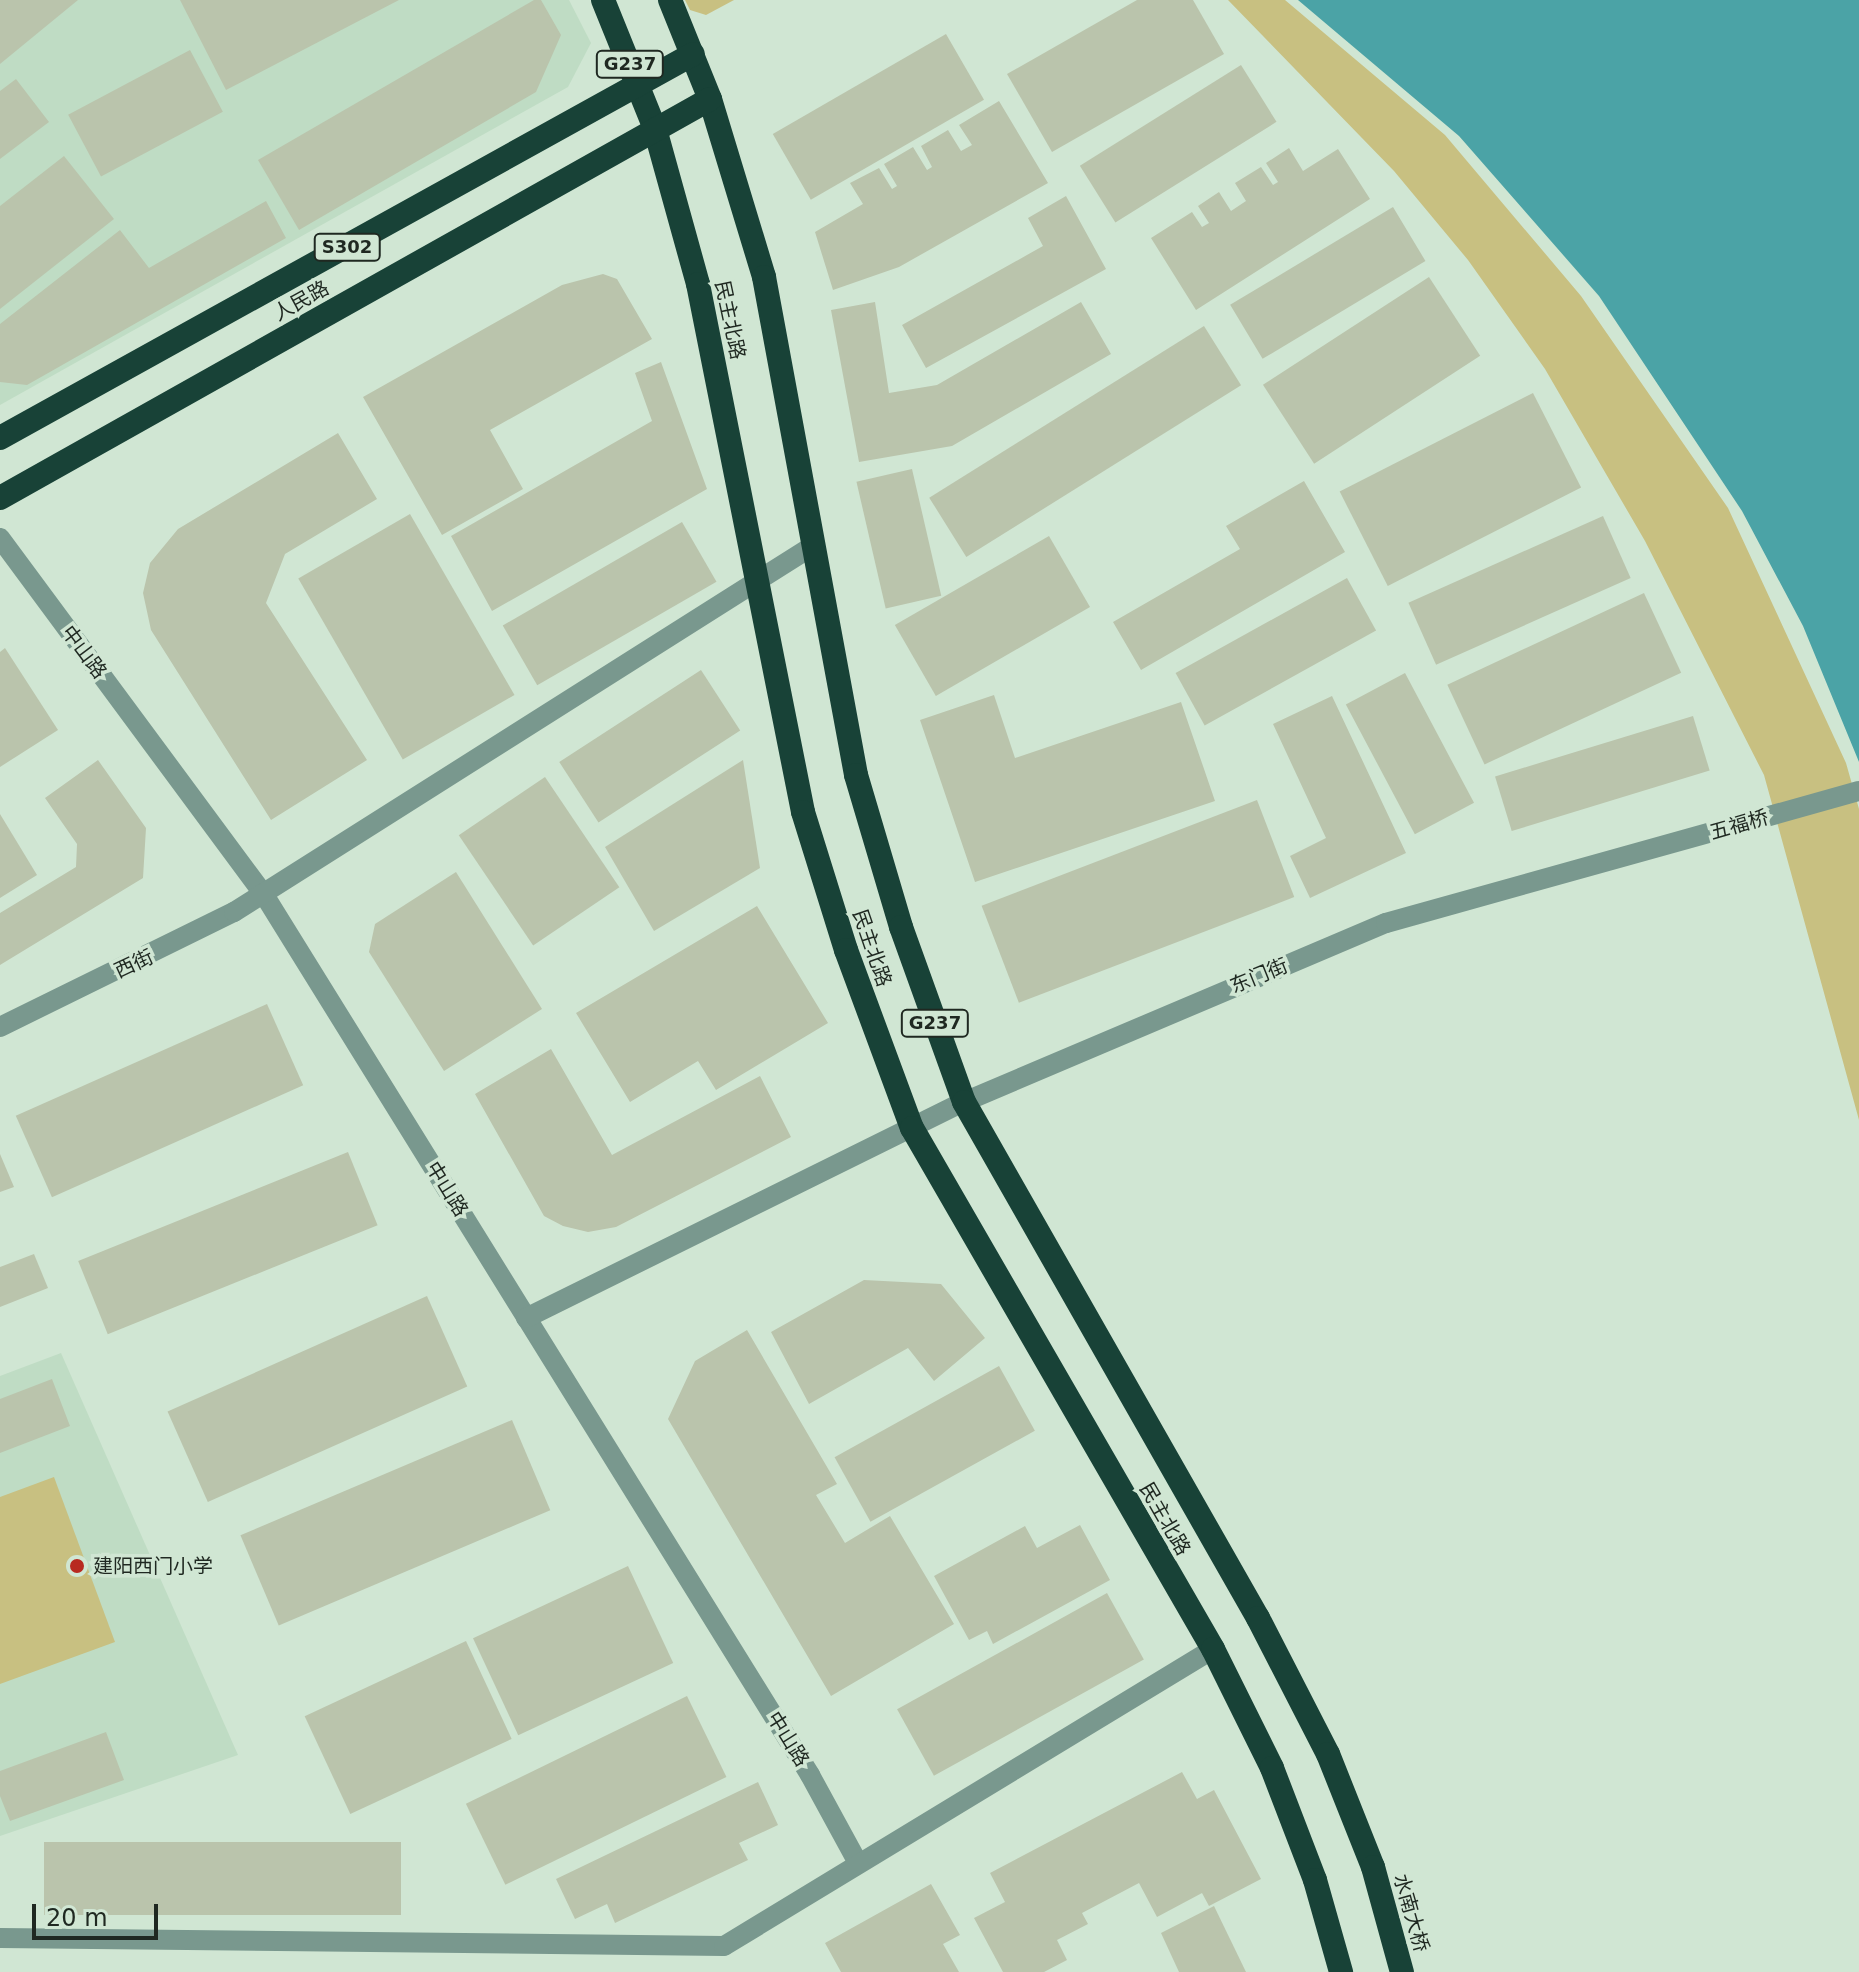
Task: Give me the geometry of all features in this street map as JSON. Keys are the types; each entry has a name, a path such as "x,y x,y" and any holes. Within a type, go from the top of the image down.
{"highway":[{"name":"民主北路","path":"603,0 655,129 698,284 803,812 846,950 912,1128 1213,1649 1272,1768 1315,1880 1341,1972"},
{"name":"民主北路","path":"670,0 710,99 764,277 856,775 901,927 964,1102 1258,1618 1328,1754 1373,1867"},
{"name":"人民路","path":"0,438 640,87 693,54"},
{"name":"人民路","path":"0,498 710,99"},
{"name":"水南大桥","path":"1373,1867 1402,1972"}],"street":[{"name":"中山路","path":"0,538 263,893 810,1775 858,1863"},
{"name":"西街","path":"0,1027 170,947 263,893 814,545"},
{"name":"五福桥","path":"1619,860 1859,791"},
{"name":"东门街","path":"526,1318 964,1102 1386,923 1619,860"},
{"path":"0,1938 724,1946 1213,1649"}],"shaded area":[{"path":"0,0 569,0 591,43 568,87 0,405"},
{"path":"685,0 734,0 706,15 690,10"},
{"path":"1228,0 1285,0 1445,135 1581,296 1728,508 1846,763 1859,809 1859,1120 1764,775 1645,541 1545,369 1468,260 1394,171"},
{"name":"建阳西门小学","path":"61,1353 238,1755 0,1836 0,1376"},
{"path":"54,1477 115,1642 0,1684 0,1497"}],"water":[{"path":"1298,0 1859,0 1859,762 1803,626 1742,511 1599,296 1459,136"}],"building":[{"path":"0,0 78,0 0,64"},
{"path":"180,0 399,0 226,90"},
{"path":"534,0 541,0 561,35 536,92 299,230 258,160"},
{"path":"1137,0 1193,0 1224,54 1052,152 1007,74"},
{"path":"946,34 984,100 811,200 773,134"},
{"path":"190,50 223,112 101,177 68,115"},
{"path":"1241,65 1277,122 1115,223 1080,166"},
{"path":"16,79 49,122 0,159 0,91"},
{"path":"999,101 1048,183 899,267 833,290 815,232 863,204 850,183 879,168 892,189 897,186 884,164 913,147 927,170 932,167 921,146 948,130 961,151 972,145 959,125"},
{"path":"1289,148 1303,171 1338,149 1370,199 1196,310 1151,238 1192,212 1202,227 1209,223 1198,206 1219,192 1231,211 1246,201 1235,183 1261,167 1273,185 1278,182 1266,163"},
{"path":"64,156 114,219 0,309 0,206"},
{"path":"1066,196 1106,269 926,368 902,325 1043,246 1028,218"},
{"path":"266,201 286,238 27,385 0,382 0,324 120,230 149,268"},
{"path":"1393,207 1425,261 1263,359 1230,305"},
{"path":"603,274 617,279 652,339 490,430 523,489 442,535 363,397 562,285"},
{"path":"1429,277 1480,356 1314,464 1263,385"},
{"path":"875,302 889,393 937,385 1081,302 1111,354 952,446 859,462 831,310"},
{"path":"1204,326 1241,385 966,557 929,498"},
{"path":"661,362 707,489 492,611 451,536 652,421 635,373"},
{"path":"1533,393 1581,487 1388,586 1340,492"},
{"path":"338,433 377,499 285,554 266,603 367,760 271,820 151,630 143,593 150,563 178,529"},
{"path":"912,469 941,596 886,608 856,482"},
{"path":"1304,481 1345,552 1141,670 1113,622 1240,549 1226,526"},
{"path":"410,514 514,695 403,759 298,578"},
{"path":"1603,516 1631,578 1436,665 1408,603"},
{"path":"682,522 716,582 537,685 503,626"},
{"path":"1049,536 1090,607 936,696 895,625"},
{"path":"1347,578 1376,630 1205,725 1176,673"},
{"path":"1644,593 1681,673 1485,764 1447,685"},
{"path":"5,648 58,730 0,767 0,652"},
{"path":"701,670 740,730 598,822 559,762"},
{"path":"1405,673 1474,803 1415,834 1346,704"},
{"path":"994,695 1015,758 1181,702 1215,801 975,882 920,720"},
{"path":"1332,696 1406,853 1310,898 1290,856 1326,838 1273,724"},
{"path":"1693,716 1710,771 1512,831 1495,777"},
{"path":"98,760 146,828 143,878 0,965 0,913 76,867 77,844 45,798"},
{"path":"743,760 760,868 654,931 605,847"},
{"path":"545,777 619,887 533,945 459,835"},
{"path":"1257,800 1294,897 1019,1003 982,906"},
{"path":"0,814 37,875 0,898"},
{"path":"456,872 542,1009 444,1071 369,952 375,924"},
{"path":"757,906 828,1023 716,1090 698,1061 630,1102 576,1013"},
{"path":"267,1004 303,1085 52,1197 16,1116"},
{"path":"551,1049 612,1155 760,1076 791,1137 616,1227 588,1232 563,1226 544,1216 475,1094"},
{"path":"348,1152 378,1225 108,1334 78,1261"},
{"path":"0,1154 14,1187 0,1192"},
{"path":"34,1254 48,1288 0,1307 0,1267"},
{"path":"864,1280 941,1284 985,1338 934,1381 908,1348 809,1404 771,1332"},
{"path":"427,1296 467,1386 208,1502 168,1412"},
{"path":"747,1330 837,1484 816,1495 845,1543 890,1516 954,1624 831,1696 668,1419 695,1361"},
{"path":"999,1366 1035,1431 870,1522 835,1457"},
{"path":"52,1379 70,1426 0,1453 0,1399"},
{"path":"512,1420 550,1510 279,1625 240,1535"},
{"path":"1080,1525 1110,1580 993,1644 987,1631 969,1640 934,1576 1025,1526 1037,1548"},
{"path":"628,1566 673,1663 518,1735 473,1638"},
{"path":"1107,1593 1144,1659 934,1776 897,1709"},
{"path":"466,1641 512,1739 350,1814 305,1716"},
{"path":"687,1696 726,1777 505,1885 466,1804"},
{"path":"106,1732 124,1780 10,1821 0,1796 0,1771"},
{"path":"1182,1772 1197,1799 1214,1790 1261,1879 1209,1906 1202,1893 1157,1917 1139,1883 1082,1913 1088,1924 1057,1940 1067,1960 1044,1972 1003,1972 974,1918 1005,1902 990,1873"},
{"path":"758,1782 778,1825 739,1843 748,1860 615,1923 607,1904 575,1919 556,1879"},
{"path":"44,1842 401,1842 401,1915 44,1915"},
{"path":"931,1884 960,1935 943,1944 959,1972 841,1972 825,1943"},
{"path":"1214,1906 1246,1972 1179,1972 1161,1933"}],"place":[{"name":"建阳西门小学","path":"77,1566"}]}
